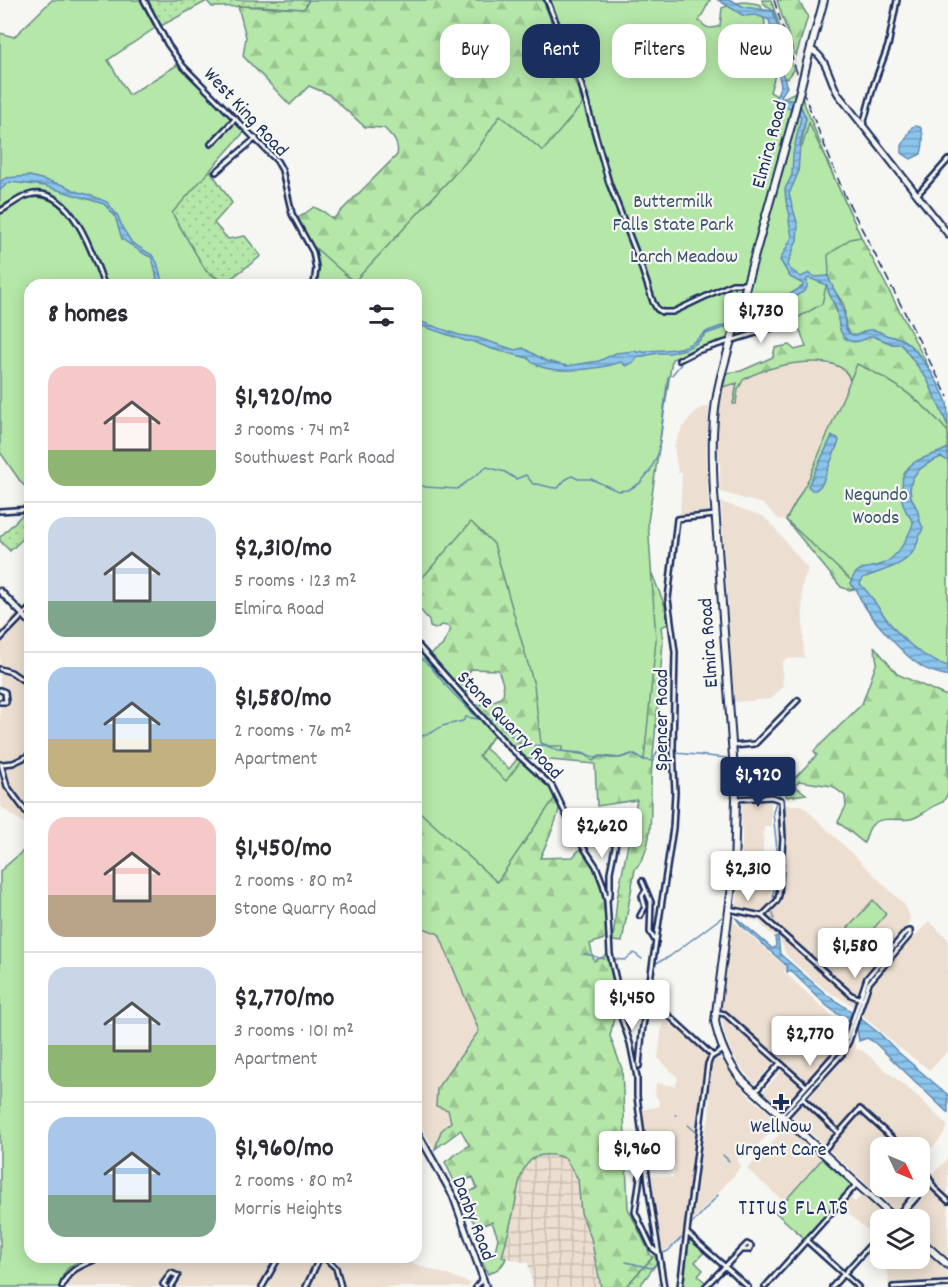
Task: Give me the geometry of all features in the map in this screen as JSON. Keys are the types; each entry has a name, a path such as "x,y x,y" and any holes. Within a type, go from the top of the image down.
{"highway":[{"name":"Elmira Road","path":"824,0 791,126 737,314 713,416 715,515 736,800 736,852 715,1012 717,1033 723,1050 736,1072 782,1117 884,1209"},
{"path":"930,1249 948,1265"}],"main road":[{"path":"811,50 820,55 833,86 948,234"},
{"path":"0,591 23,615"},
{"name":"Danby Road","path":"422,1141 453,1196 486,1287"}],"street":[{"name":"West King Road","path":"144,0 168,45 183,66 256,138 282,170 292,214 313,252 316,269 315,279"},
{"path":"547,0 581,84 609,183 657,309 662,312 675,311 732,284 746,284"},
{"path":"863,126 874,84 888,46 897,0"},
{"path":"212,144 236,118"},
{"path":"216,172 256,138"},
{"path":"917,195 948,160"},
{"path":"0,211 28,195 42,194 53,197 70,214 90,245 102,279"},
{"path":"679,360 698,351 786,324"},
{"path":"0,511 24,509"},
{"name":"Spencer Road","path":"639,1066 647,999 671,852 675,803 673,748 675,652 668,599 677,519 715,515"},
{"path":"0,639 23,615"},
{"name":"Stone Quarry Road","path":"422,650 500,739 552,786 565,808 578,839 596,866 607,900 610,954 620,1011 637,1073 637,1096 645,1158"},
{"path":"0,669 11,672 24,681"},
{"path":"0,690 5,692 6,702 0,702"},
{"path":"731,746 755,744 798,700"},
{"path":"24,758 13,763 1,764 7,786 24,810"},
{"path":"736,800 771,797 781,800 783,839 779,895 777,901 762,916"},
{"path":"607,900 610,894 610,872 619,827"},
{"path":"642,881 652,906 650,932 656,942"},
{"path":"639,916 645,907 642,896 646,890"},
{"path":"729,909 762,916 851,995 861,999"},
{"path":"782,1117 841,1047 852,1027 865,983 873,969 906,932 910,931 910,936 871,981 861,999"},
{"path":"647,999 654,1002 713,1056"},
{"path":"715,1012 725,1014 808,1088"},
{"path":"680,1287 707,1071 713,1056 723,1050"},
{"path":"755,1092 780,1063"},
{"path":"782,1117 802,1098 808,1088"},
{"path":"802,1098 838,1133"},
{"path":"822,1152 860,1109 891,1137"},
{"path":"645,1158 657,1252 664,1287"},
{"path":"645,1158 642,1163 635,1212 652,1248 657,1252"},
{"path":"906,1209 931,1181 937,1191 948,1201"},
{"path":"765,1287 857,1184"},
{"path":"687,1233 748,1287"},
{"path":"807,1240 858,1287"},
{"path":"832,1287 870,1245"},
{"path":"705,1287 741,1250"},
{"path":"62,1287 66,1277 74,1269 87,1263"},
{"path":"262,1287 276,1263"},
{"path":"306,1287 319,1263"},
{"path":"330,1263 336,1268 341,1287"},
{"path":"171,1273 178,1276 168,1287 163,1284 171,1273"},
{"path":"476,1287 483,1278"},
{"path":"893,1287 948,1284"}],"shaded area":[{"path":"817,362 842,368 848,373 850,381 809,478 786,520 779,519 763,504 720,492 720,465 717,450 722,388 738,383 733,403 737,403 740,384 746,377 774,367"},
{"path":"709,406 706,458 709,511 708,514 680,516 682,473 678,473 674,446 688,420 699,409"},
{"path":"721,502 763,516 808,569 802,585 804,658 786,659 782,663 783,686 771,699 734,702"},
{"path":"19,611 24,616 24,824 0,806 0,632"},
{"path":"752,761 775,784 777,795 742,797 739,763"},
{"path":"742,802 771,802 771,826 764,826 762,869 772,871 770,897 775,898 776,891 778,805 802,805 904,904 910,917 908,925 866,972 859,986 854,1006 824,989 787,956 778,936 770,933 759,922 735,915 742,874"},
{"path":"732,920 786,967 784,972 846,1029 840,1044 782,1108 763,1092 786,1065 778,1058 755,1084 738,1064 724,1034 722,990"},
{"path":"929,921 948,939 948,1051 930,1070 898,1047 861,1014 875,980"},
{"path":"422,927 439,934 479,1031 437,1088 451,1122 441,1131 435,1149 422,1128"},
{"path":"669,1017 708,1053 705,1061 683,1237 660,1253 651,1175 673,1178 675,1164 665,1152 656,1149 654,1142 659,1140 658,1135 645,1133 641,1110 660,1106 655,1095 656,1083 675,1086 678,1078 658,1058 662,1025"},
{"path":"853,1040 856,1049 863,1051 917,1096 948,1126 941,1138 930,1150 930,1137 870,1137 870,1187 792,1116 836,1067"},
{"path":"720,1059 749,1096 783,1124 780,1123 754,1149 737,1159 740,1166 736,1173 693,1220 703,1139 709,1118 708,1094 712,1064 715,1060"},
{"path":"786,1127 821,1159 783,1201 747,1169"},
{"path":"550,1153 565,1157 578,1179 581,1213 591,1238 601,1287 533,1287 528,1263 502,1257 520,1175 531,1160"},
{"path":"948,1158 948,1258 930,1242 930,1209 894,1209 881,1197 930,1197 930,1170 933,1174"},
{"path":"862,1195 878,1209 870,1209 870,1232 842,1208 850,1198 855,1202"},
{"path":"930,1255 948,1272 948,1280 888,1285 889,1277 886,1270 930,1269"},
{"path":"74,1263 413,1263 470,1283 469,1287 59,1287 68,1268"}],"green space":[{"path":"52,0 140,0 155,28 108,60 129,95 177,65 245,131 172,213 206,271 219,279 24,279 24,485 0,452 0,33 14,37"},
{"path":"148,0 309,0 304,9 259,6 212,7 207,1 161,26"},
{"path":"309,0 543,0 552,24 522,24 522,78 573,78 592,135 647,482 646,559 665,606 668,624 661,627 663,641 651,778 649,834 647,847 635,869 622,942 613,941 617,899 637,800 597,806 595,764 527,758 511,745 475,706 502,697 504,687 498,670 471,669 463,684 470,700 431,654 442,646 451,629 442,625 435,629 430,627 429,620 422,612 422,279 319,279 314,250 297,219 314,207 333,219 397,155 396,143 384,128 365,127 328,94 309,86 290,105 243,56 246,37 238,6 304,9"},
{"name":"Buttermilk Falls State Park","path":"549,0 710,0 699,21 702,24 612,24 612,78 706,78 706,27 718,26 718,78 774,78 770,92 781,99 798,91 791,115 802,109 802,123 797,146 802,147 809,123 861,237 850,239 828,255 829,273 822,304 799,317 672,359 648,522 656,640 644,760 632,754 616,758 600,756 593,761 586,755 561,751 563,746 549,746 541,743 534,685 494,544 471,522 422,578 422,279 357,279 478,149 500,115 543,151 589,96 582,78 600,78 600,24 559,24"},
{"path":"762,0 771,0 779,24 774,20 773,11"},
{"path":"777,0 798,0 808,16 796,56 793,50 793,24 785,24"},
{"name":"Buttermilk Falls State Park","path":"742,2 761,5 765,23 720,24 722,8"},
{"path":"802,98 861,237 937,383 917,354 901,339 872,331 856,336 851,334 846,328 844,306 837,294 789,256 798,160 806,118 800,105"},
{"path":"210,170 232,203 214,223 228,239 245,236 261,256 230,279 219,279 206,271 171,213"},
{"name":"Buttermilk Falls State Park","path":"313,246 351,279 313,279 319,270"},
{"path":"824,283 827,285 840,329 845,337 873,336 892,344 901,344 927,378 948,426 948,448 851,583 854,589 849,590 841,587 786,520 803,489 849,519 850,381 844,371 834,365 819,362 802,362 767,369 743,380 738,390 736,404 733,404 737,383 723,387 727,373 741,371 773,357 775,348 789,345 795,350 806,347 800,330 787,326 785,323 740,336"},
{"name":"Negundo Woods","path":"857,364 907,392 948,432 948,671 915,654 854,583 786,520 809,478"},
{"path":"24,514 24,538 10,551 0,541 0,537"},
{"path":"874,646 897,674 948,695 948,793 943,802 914,818 887,819 876,822 869,829 864,843 838,822 846,806 845,796 832,786 799,781 795,786 806,794 787,797 784,789 817,755 814,751 862,704 877,662"},
{"path":"422,653 494,735 485,748 509,769 518,758 544,780 555,794 558,801 558,813 540,858 573,857 581,848 599,880 604,902 607,938 590,944 594,961 607,955 613,971 616,1009 610,1036 622,1069 628,1208 652,1258 625,1287 601,1287 591,1238 581,1213 578,1179 565,1158 550,1155 539,1156 525,1167 518,1186 502,1257 506,1258 499,1268 488,1274 482,1261 494,1256 498,1238 492,1222 477,1227 458,1198 477,1188 473,1177 456,1185 445,1162 469,1145 461,1130 435,1149 441,1131 451,1122 448,1110 436,1106 437,1088 479,1031 439,934 422,927"},
{"path":"422,653 494,735 479,756 506,781 521,761 545,780 556,796 497,882 422,814"},
{"path":"24,850 24,1263 76,1263 70,1266 64,1274 59,1287 0,1287 0,871"},
{"path":"873,900 886,914 863,941 848,928"},
{"path":"822,1159 852,1186 805,1239 775,1212"},
{"path":"690,1238 705,1251 695,1262 703,1270 698,1276 706,1283 703,1287 682,1287"},
{"path":"656,1254 657,1263 639,1287 625,1287"}],"water":[{"path":"718,0 731,0 744,7 773,11 777,24 770,24 769,20 756,15 744,16"},
{"path":"779,78 784,78 787,87 781,96 783,99 799,104 806,118 800,144 798,173 789,194 798,226 797,240 788,264 790,269 801,277 809,273 815,277 828,276 842,307 845,328 852,335 876,330 899,338 913,348 928,367 944,396 947,403 948,426 927,379 901,344 893,344 873,336 860,341 848,340 841,333 836,308 827,285 809,278 805,291 763,314 706,334 697,343 685,349 638,357 626,366 621,362 586,369 546,368 535,364 528,358 422,326 422,322 515,350 523,348 546,361 567,366 599,361 616,353 641,351 646,353 691,344 708,331 766,310 803,286 790,277 780,260 792,237 785,189 792,175 793,154 801,117 795,110 774,101 781,85"},
{"path":"915,126 922,130 923,144 921,154 911,159 902,153 902,146 912,127"},
{"path":"30,176 63,185 107,202 118,216 132,243 152,255 157,262 161,279 157,279 151,257 122,239 115,216 104,204 45,186 10,182 0,190 0,182 6,178"},
{"path":"832,436 838,438 839,441 822,484 816,490 812,490 808,486"},
{"path":"948,448 948,461 941,457 929,463 918,471 911,482 911,496 923,527 914,549 896,566 863,578 860,584 903,638 929,658 948,666 948,676 924,668 904,653 875,620 851,583 860,570 880,565 892,558 911,530 913,521 902,501 903,477 908,468 918,460"},
{"path":"735,917 773,949 776,946 775,937 778,936 780,954 827,995 880,1034 948,1095 948,1113 874,1042 867,1038 859,1041 857,1028 827,1006 790,970 787,972 787,966"}],"waterway":[{"path":"671,376 681,364"},
{"path":"422,486 457,489 487,467 505,472 516,479 526,475 533,484 552,488 558,488 572,476 578,479 591,479 618,491 628,490 640,483 650,471 658,454 668,377"},
{"path":"422,659 478,719"},
{"path":"422,736 442,726 463,721 466,717 478,719"},
{"path":"486,718 500,722 523,746 545,745 558,751 582,753 595,758 603,756 620,758 632,754 653,761 658,750 671,752"},
{"path":"676,753 727,758"},
{"path":"739,762 746,759 751,760 761,767 777,786 780,791 779,796"},
{"path":"773,897 777,850 773,812 776,802"},
{"path":"773,913 774,919"},
{"path":"656,963 669,957 722,917"},
{"path":"613,959 625,960 634,953 642,959"},
{"path":"584,954 605,959"},
{"path":"688,1125 695,1131"},
{"path":"723,1155 729,1161"},
{"path":"692,1224 718,1195"},
{"path":"661,1254 668,1251 681,1238"},
{"path":"626,1262 651,1268 657,1260"}],"railway":[{"path":"774,0 803,92 845,196 948,397"}],"place":[{"name":"WellNow Urgent Care","path":"781,1102"}],"district":[{"name":"TITUS FLATS","path":"794,1207"}],"park label":[{"name":"Larch Meadow","path":"684,255"}]}
